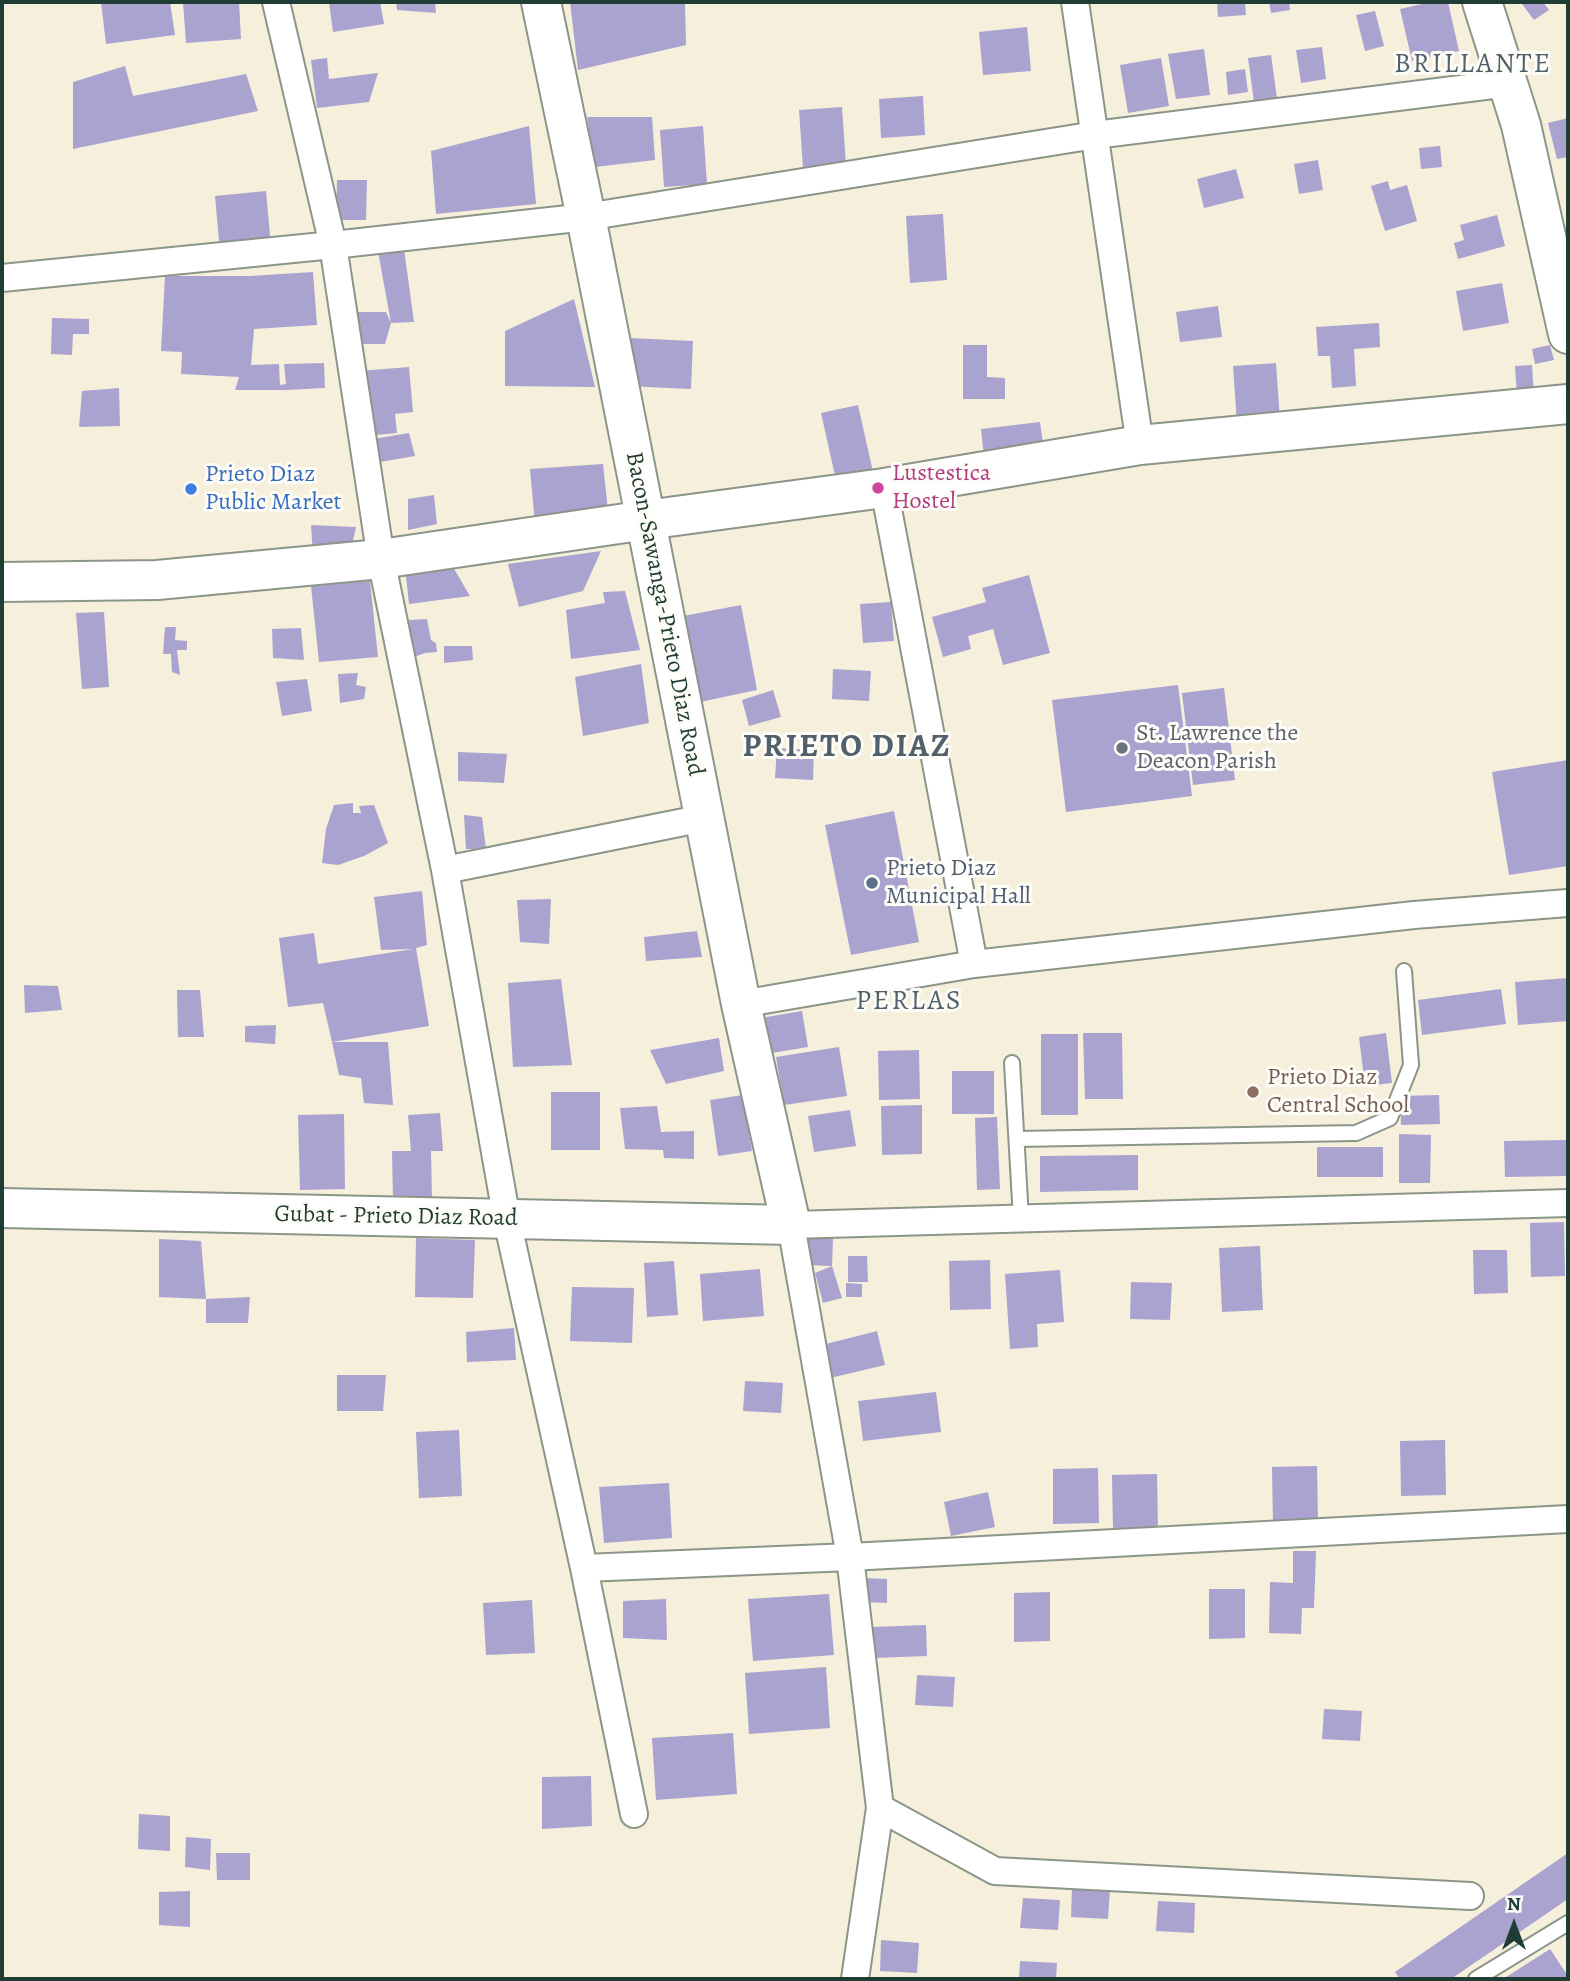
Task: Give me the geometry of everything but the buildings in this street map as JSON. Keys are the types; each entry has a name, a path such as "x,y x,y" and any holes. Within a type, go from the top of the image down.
{"main road":[{"name":"Bacon-Sawanga-Prieto Diaz Road","path":"541,2 741,1004 791,1225"},
{"path":"1482,2 1521,125 1568,334"},
{"path":"2,582 157,580 381,559 884,488 1140,445 1568,404"},
{"name":"Gubat - Prieto Diaz Road","path":"2,1208 791,1225"}],"street":[{"path":"276,2 333,246 381,559 445,870 507,1220 584,1568 634,1814"},
{"path":"1075,2 1140,445"},
{"path":"2,278 333,246 586,217 1096,135 1508,83"},
{"path":"884,488 974,964"},
{"path":"445,870 704,818"},
{"path":"741,1004 974,964 1414,915 1568,903"},
{"path":"855,1979 880,1808 850,1557 791,1225 1568,1203"},
{"path":"584,1568 850,1557 1568,1519"},
{"path":"880,1808 995,1871 1470,1896"}],"lane":[{"path":"1017,1139 1356,1133 1390,1118 1411,1065 1404,971"},
{"path":"1012,1063 1021,1219"},
{"path":"1476,1979 1568,1923"}],"place":[{"name":"Lustestica Hostel","path":"878,488"},
{"name":"Prieto Diaz Public Market","path":"191,489"},
{"name":"St. Lawrence the Deacon Parish","path":"1122,748"},
{"name":"Prieto Diaz Municipal Hall","path":"872,883"},
{"name":"Prieto Diaz Central School","path":"1253,1092"}],"district":[{"name":"BRILLANTE","path":"1473,65"},
{"name":"PRIETO DIAZ","path":"847,748"},
{"name":"PERLAS","path":"909,1002"}]}
